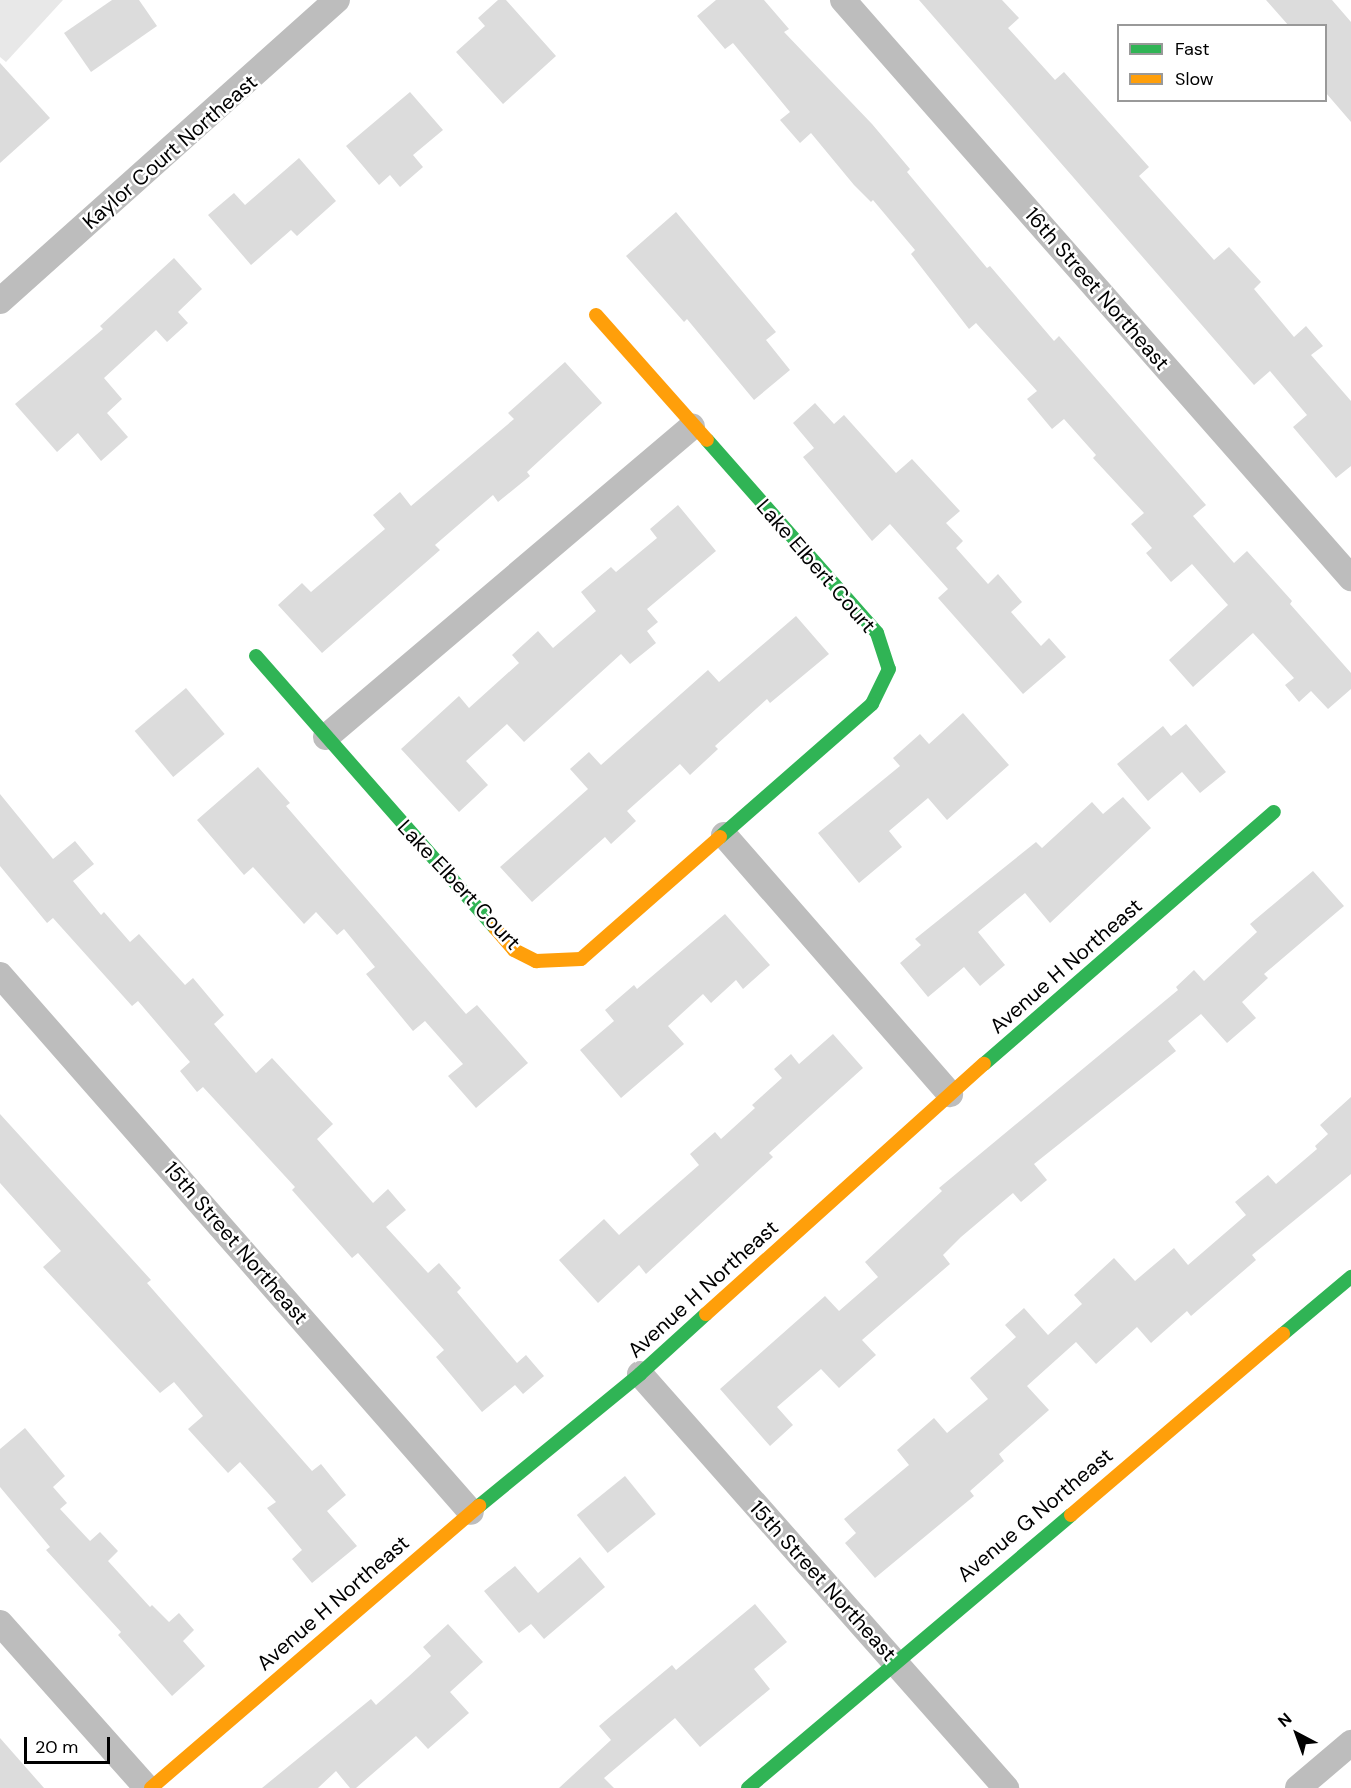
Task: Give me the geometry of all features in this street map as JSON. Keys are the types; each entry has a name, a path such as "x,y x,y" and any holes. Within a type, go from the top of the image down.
{"street":[{"name":"Kaylor Court Northeast","path":"0,301 298,39 337,0"},
{"name":"16th Street Northeast","path":"843,0 1351,578"},
{"name":"Lake Elbert Court","path":"255,656 514,950 536,961 581,959 872,704 889,669 877,633 692,427 596,315"},
{"path":"326,737 692,427"},
{"name":"Avenue H Northeast","path":"149,1788 471,1512 640,1374 951,1094 1274,812"},
{"path":"723,835 951,1094"},
{"name":"15th Street Northeast","path":"0,975 471,1512"},
{"name":"Avenue G Northeast","path":"748,1788 894,1661 1351,1276"},
{"name":"15th Street Northeast","path":"640,1374 1006,1788"},
{"path":"0,1623 149,1788"},
{"path":"1298,1788 1351,1743"}],"shaded area":[{"path":"0,0 63,0 6,62 0,57"}],"building":[{"path":"112,0 139,0 157,26 91,72 64,33"},
{"path":"498,0 506,0 556,56 503,104 456,52 485,26 478,18"},
{"path":"716,0 764,0 789,29 784,32 872,124 910,169 907,172 987,268 990,266 1054,341 1059,336 1206,505 1193,516 1234,563 1247,551 1292,601 1290,604 1351,673 1351,689 1328,709 1311,691 1299,702 1285,685 1294,678 1253,633 1193,687 1169,660 1228,605 1192,564 1171,582 1146,553 1152,548 1131,524 1144,513 1093,458 1096,455 1064,419 1052,429 1027,399 1037,391 976,323 969,329 911,254 915,250 873,200 871,202 854,185 811,133 800,143 780,120 790,112 733,43 725,49 697,16"},
{"path":"919,0 1002,0 1019,18 1008,28 1055,80 1064,72 1149,167 1139,176 1214,260 1229,247 1261,282 1254,289 1294,337 1306,326 1323,346 1311,355 1351,401 1351,466 1336,478 1293,427 1307,415 1270,371 1254,385"},
{"path":"1266,0 1332,0 1351,22 1351,122 1327,94 1327,24 1287,24"},
{"path":"0,63 50,118 0,163"},
{"path":"410,92 443,130 413,155 423,167 400,187 390,175 379,185 346,146"},
{"path":"299,158 336,201 297,236 291,230 251,265 208,215 234,193 245,205"},
{"path":"676,212 776,332 766,340 790,370 754,400 687,319 684,322 626,256"},
{"path":"174,258 202,289 178,312 188,323 167,342 156,330 104,378 122,399 107,413 128,437 101,461 78,433 57,452 15,404 103,329 100,326"},
{"path":"565,362 602,403 527,472 530,476 498,502 493,495 435,545 440,550 322,653 278,605 302,583 311,592 385,529 373,515 400,492 411,506 514,419 508,413"},
{"path":"815,403 834,424 844,415 896,473 912,459 960,511 946,523 963,541 956,548 988,584 998,574 1022,602 1011,612 1041,646 1049,638 1066,657 1023,694 938,598 948,589 890,524 872,541 803,457 814,448 793,423"},
{"path":"678,505 716,551 647,609 658,622 647,631 656,643 630,664 621,654 524,742 507,724 466,761 488,785 459,812 401,749 459,696 469,708 519,663 512,655 538,631 553,648 596,611 581,592 611,567 616,572 657,538 650,529"},
{"path":"796,616 829,654 770,703 767,699 715,746 718,749 690,775 680,764 627,811 636,821 611,844 605,837 532,902 500,867 588,789 570,769 589,752 601,765 708,670 719,682"},
{"path":"186,688 225,734 173,777 135,731"},
{"path":"963,713 1009,765 947,820 928,798 889,831 902,847 859,883 818,833 900,766 893,758 920,734 929,744"},
{"path":"1186,724 1226,772 1200,793 1182,772 1148,801 1117,764 1163,726 1171,736"},
{"path":"258,767 290,803 286,806 466,1014 477,1005 528,1063 476,1108 448,1076 463,1064 425,1021 413,1031 366,974 375,967 344,929 337,935 316,912 304,924 253,867 244,875 197,820"},
{"path":"0,794 53,859 75,841 94,864 73,881 101,915 104,912 130,942 139,934 185,985 193,978 224,1015 214,1024 256,1073 272,1058 333,1124 317,1139 373,1203 388,1189 406,1210 386,1227 428,1273 439,1263 461,1288 457,1292 517,1363 526,1355 544,1376 523,1394 515,1385 482,1412 436,1357 444,1350 358,1253 352,1258 292,1190 295,1187 203,1087 197,1092 180,1071 190,1062 138,1001 132,1006 53,918 47,923 0,866"},
{"path":"1123,797 1151,828 1050,923 1025,893 978,932 1005,965 980,986 964,967 928,997 900,963 921,945 915,939 1036,842 1042,848 1092,802 1103,814"},
{"path":"1313,871 1344,906 1264,974 1268,978 1242,1002 1256,1018 1227,1043 1201,1014 1168,1041 1176,1051 1034,1164 1047,1180 1021,1202 1013,1193 961,1237 943,1255 950,1264 862,1340 876,1355 839,1388 821,1369 777,1407 793,1425 770,1446 720,1389 825,1296 839,1311 878,1277 865,1262 942,1191 939,1188 1178,990 1176,987 1194,970 1204,981 1257,932 1250,924"},
{"path":"725,914 770,965 743,989 736,980 711,1003 703,994 668,1026 684,1044 621,1098 580,1050 614,1021 605,1010 634,985 637,989"},
{"path":"833,1034 863,1068 769,1153 773,1157 646,1274 639,1265 598,1303 559,1260 604,1219 619,1235 699,1165 690,1154 715,1132 721,1139 755,1108 752,1105 782,1078 774,1069 791,1054 799,1064"},
{"path":"1351,1097 1351,1174 1252,1255 1256,1260 1191,1316 1187,1311 1151,1343 1137,1327 1096,1364 1076,1342 1027,1386 1049,1410 999,1454 1004,1461 970,1491 974,1496 875,1578 845,1543 856,1533 844,1519 909,1465 897,1450 934,1418 947,1433 988,1399 970,1378 1016,1337 1005,1325 1024,1308 1048,1335 1082,1304 1074,1295 1114,1258 1135,1281 1174,1248 1188,1265 1246,1215 1235,1202 1268,1175 1276,1184 1317,1149 1315,1146 1328,1134 1320,1125"},
{"path":"0,1114 151,1280 147,1283 312,1471 321,1464 346,1495 327,1511 357,1546 312,1583 292,1559 302,1550 267,1508 276,1502 240,1462 228,1473 188,1429 203,1416 174,1382 160,1393 43,1267 61,1251 0,1183"},
{"path":"25,1428 65,1476 53,1487 67,1503 60,1509 90,1541 100,1532 118,1551 108,1561 150,1607 152,1605 169,1622 179,1613 194,1630 183,1641 205,1666 172,1696 118,1635 121,1632 46,1550 50,1547 0,1487 0,1449"},
{"path":"625,1476 656,1514 608,1553 577,1515"},
{"path":"580,1557 605,1587 544,1639 531,1624 519,1633 484,1591 515,1566 538,1593"},
{"path":"755,1604 787,1642 754,1669 770,1689 700,1747 675,1718 604,1778 614,1788 559,1788 611,1740 599,1726 672,1665 676,1670"},
{"path":"448,1624 483,1662 450,1692 469,1713 428,1749 416,1736 356,1788 350,1788 336,1771 318,1788 262,1788 371,1699 376,1705 408,1677 431,1656 423,1647"},
{"path":"0,1738 44,1788 0,1788"}],"traffic: fast":[{"path":"707,440 877,633 889,669 872,704 720,837"},
{"path":"256,656 495,928"},
{"path":"984,1064 1274,812"},
{"path":"1283,1334 1351,1277"},
{"path":"479,1506 640,1374 706,1314"},
{"path":"748,1788 1071,1515"}],"traffic: slow":[{"path":"596,315 707,440"},
{"path":"495,928 514,950 536,961 581,959 720,837"},
{"path":"706,1314 984,1064"},
{"path":"1071,1515 1283,1334"},
{"path":"151,1788 479,1506"}]}
